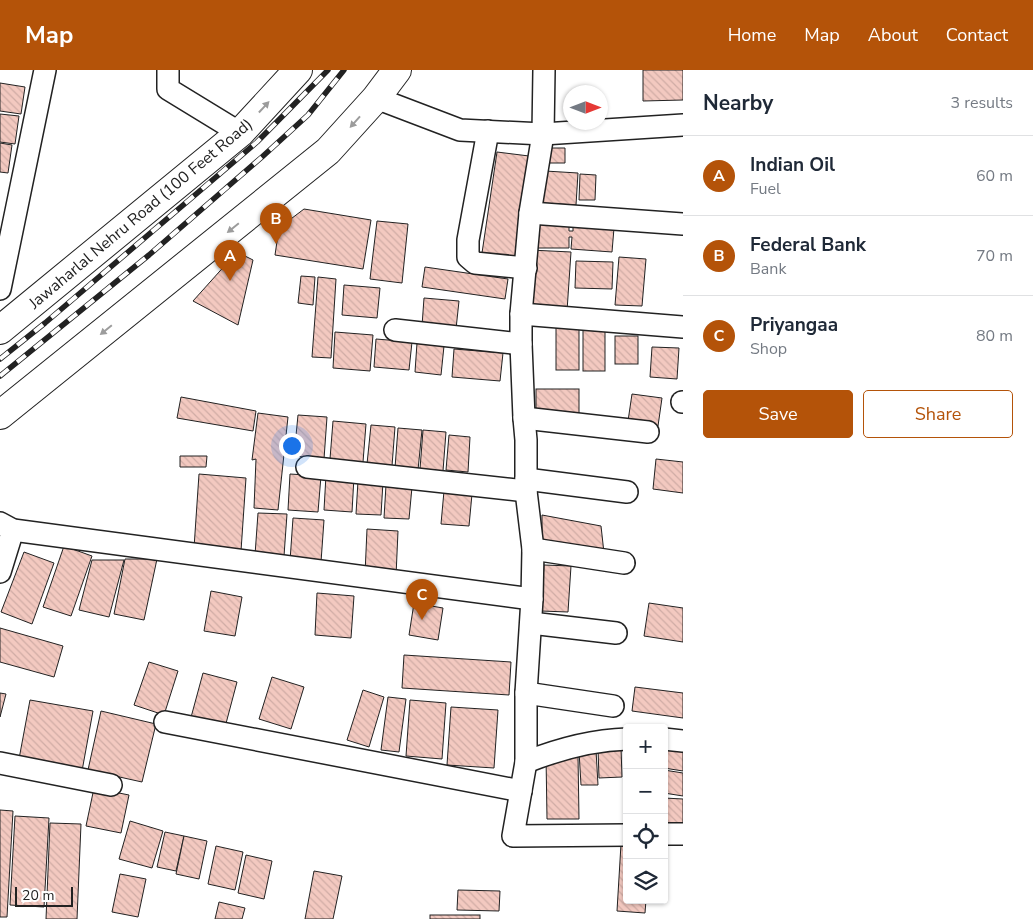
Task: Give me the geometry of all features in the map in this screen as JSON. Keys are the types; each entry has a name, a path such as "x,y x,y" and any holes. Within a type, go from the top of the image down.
{"main road":[{"name":"Jawaharlal Nehru Road (100 Feet Road)","path":"0,330 240,133 298,70"},
{"path":"0,415 328,151 376,98 396,70"}],"street":[{"path":"0,289 45,70"},
{"path":"168,70 168,89 240,133"},
{"path":"544,70 543,134 530,213 521,314 526,485 533,549 531,623 526,693 526,762 513,836 623,835"},
{"path":"376,98 460,130 543,134 683,126"},
{"path":"488,131 468,240 468,257 475,264 526,268"},
{"path":"530,213 683,224"},
{"path":"521,314 683,327"},
{"path":"395,330 521,344"},
{"path":"524,418 648,432"},
{"path":"307,467 627,492"},
{"path":"0,572 6,526 532,599"},
{"path":"533,549 624,563"},
{"path":"531,623 616,633"},
{"path":"526,693 612,706"},
{"path":"166,722 521,790"},
{"path":"526,762 556,750 604,739 623,739"},
{"path":"668,739 683,741"},
{"path":"0,763 111,786"},
{"path":"668,834 683,834"}],"building":[{"path":"643,70 683,70 683,100 643,101"},
{"path":"0,83 25,87 21,114 0,111"},
{"path":"0,114 19,116 15,144 0,142"},
{"path":"0,143 12,145 8,173 0,172"},
{"path":"547,148 565,148 565,163 546,163"},
{"path":"497,152 529,156 517,258 482,253"},
{"path":"545,171 578,173 576,205 543,203"},
{"path":"580,174 596,175 595,200 579,200"},
{"path":"304,209 371,220 363,269 275,255 279,228"},
{"path":"377,221 408,224 402,283 370,279"},
{"path":"533,223 569,224 569,231 573,231 573,226 614,228 612,252 571,249 572,237 569,237 569,248 532,248"},
{"path":"530,250 571,252 567,311 526,308"},
{"path":"237,252 253,260 238,325 193,301"},
{"path":"619,257 646,259 642,306 615,305"},
{"path":"576,261 613,262 612,289 575,288"},
{"path":"425,267 508,279 505,299 422,287"},
{"path":"301,276 315,277 313,305 298,303"},
{"path":"318,277 336,279 331,358 312,357"},
{"path":"344,285 380,288 377,318 342,315"},
{"path":"424,298 459,301 456,329 422,326"},
{"path":"556,321 579,321 579,370 556,370"},
{"path":"583,324 605,324 605,371 583,371"},
{"path":"335,332 373,335 370,371 333,368"},
{"path":"615,336 638,336 638,364 615,364"},
{"path":"376,339 412,342 409,370 374,367"},
{"path":"417,343 444,346 441,375 415,372"},
{"path":"652,347 679,348 677,379 650,377"},
{"path":"454,349 503,353 500,381 452,377"},
{"path":"536,389 579,389 579,416 536,416"},
{"path":"632,394 662,398 658,426 628,421"},
{"path":"181,397 256,411 253,431 177,418"},
{"path":"258,413 288,417 278,510 254,508 256,459 252,460"},
{"path":"298,415 327,417 324,459 294,456"},
{"path":"333,421 366,424 363,462 330,459"},
{"path":"371,425 395,427 392,466 367,464"},
{"path":"398,428 422,430 418,470 395,468"},
{"path":"423,430 446,432 443,471 420,469"},
{"path":"449,435 470,437 468,472 446,470"},
{"path":"180,456 207,456 206,467 180,467"},
{"path":"656,459 683,462 683,493 653,489"},
{"path":"199,474 246,478 241,551 194,548"},
{"path":"290,474 321,476 318,512 288,510"},
{"path":"326,475 354,477 352,512 324,510"},
{"path":"358,481 383,482 381,515 356,514"},
{"path":"386,485 412,487 409,519 384,518"},
{"path":"444,491 472,494 469,526 441,524"},
{"path":"258,513 287,514 284,556 255,555"},
{"path":"542,515 601,526 604,553 542,547"},
{"path":"293,518 324,520 321,562 290,561"},
{"path":"367,529 398,531 396,576 365,574"},
{"path":"64,546 92,556 71,616 43,607"},
{"path":"24,552 54,563 32,624 1,612"},
{"path":"125,559 157,559 144,620 114,614"},
{"path":"92,560 124,560 109,617 79,610"},
{"path":"544,565 571,566 568,612 541,611"},
{"path":"211,591 242,597 235,636 204,631"},
{"path":"317,593 354,596 351,638 315,635"},
{"path":"414,603 443,608 438,640 409,635"},
{"path":"649,603 683,608 683,642 644,636"},
{"path":"0,628 63,646 54,677 0,662"},
{"path":"404,655 511,662 509,695 402,688"},
{"path":"149,662 178,671 164,715 134,705"},
{"path":"203,673 237,682 224,731 190,721"},
{"path":"272,677 304,687 291,729 259,719"},
{"path":"635,687 683,693 683,718 632,711"},
{"path":"363,690 384,697 369,747 347,740"},
{"path":"0,693 6,694 0,717"},
{"path":"388,697 406,699 399,752 381,750"},
{"path":"30,700 93,711 82,771 19,759"},
{"path":"410,700 446,703 442,759 406,756"},
{"path":"451,707 498,710 494,768 447,765"},
{"path":"101,711 156,724 142,782 88,770"},
{"path":"668,743 683,745 683,771 668,769"},
{"path":"621,747 622,777 599,778 598,748"},
{"path":"596,750 598,785 581,785 579,751"},
{"path":"546,756 578,756 579,819 547,819"},
{"path":"668,771 683,773 683,796 668,794"},
{"path":"94,788 129,795 121,833 86,826"},
{"path":"668,798 683,799 683,829 668,828"},
{"path":"0,810 13,811 7,917 0,917"},
{"path":"15,816 49,818 44,907 10,905"},
{"path":"130,821 163,831 152,868 119,859"},
{"path":"50,823 81,824 77,919 46,919"},
{"path":"165,832 184,836 176,871 157,867"},
{"path":"184,836 207,841 199,879 176,874"},
{"path":"621,844 623,844 623,904 646,904 645,913 617,911"},
{"path":"216,846 243,852 235,890 208,884"},
{"path":"246,855 272,861 264,899 238,893"},
{"path":"314,871 342,876 333,919 305,919"},
{"path":"120,874 146,879 138,917 112,912"},
{"path":"458,890 500,891 499,911 457,910"},
{"path":"219,902 245,908 242,919 215,919"},
{"path":"430,915 480,915 480,919 430,919"}],"railway":[{"path":"0,359 45,323 257,142 328,70"},
{"path":"0,376 149,255 262,157 308,115 344,70"}],"place":[{"name":"Federal Bank","path":"276,244"},
{"name":"Indian Oil","path":"230,281"},
{"name":"Priyangaa","path":"422,620"}]}
